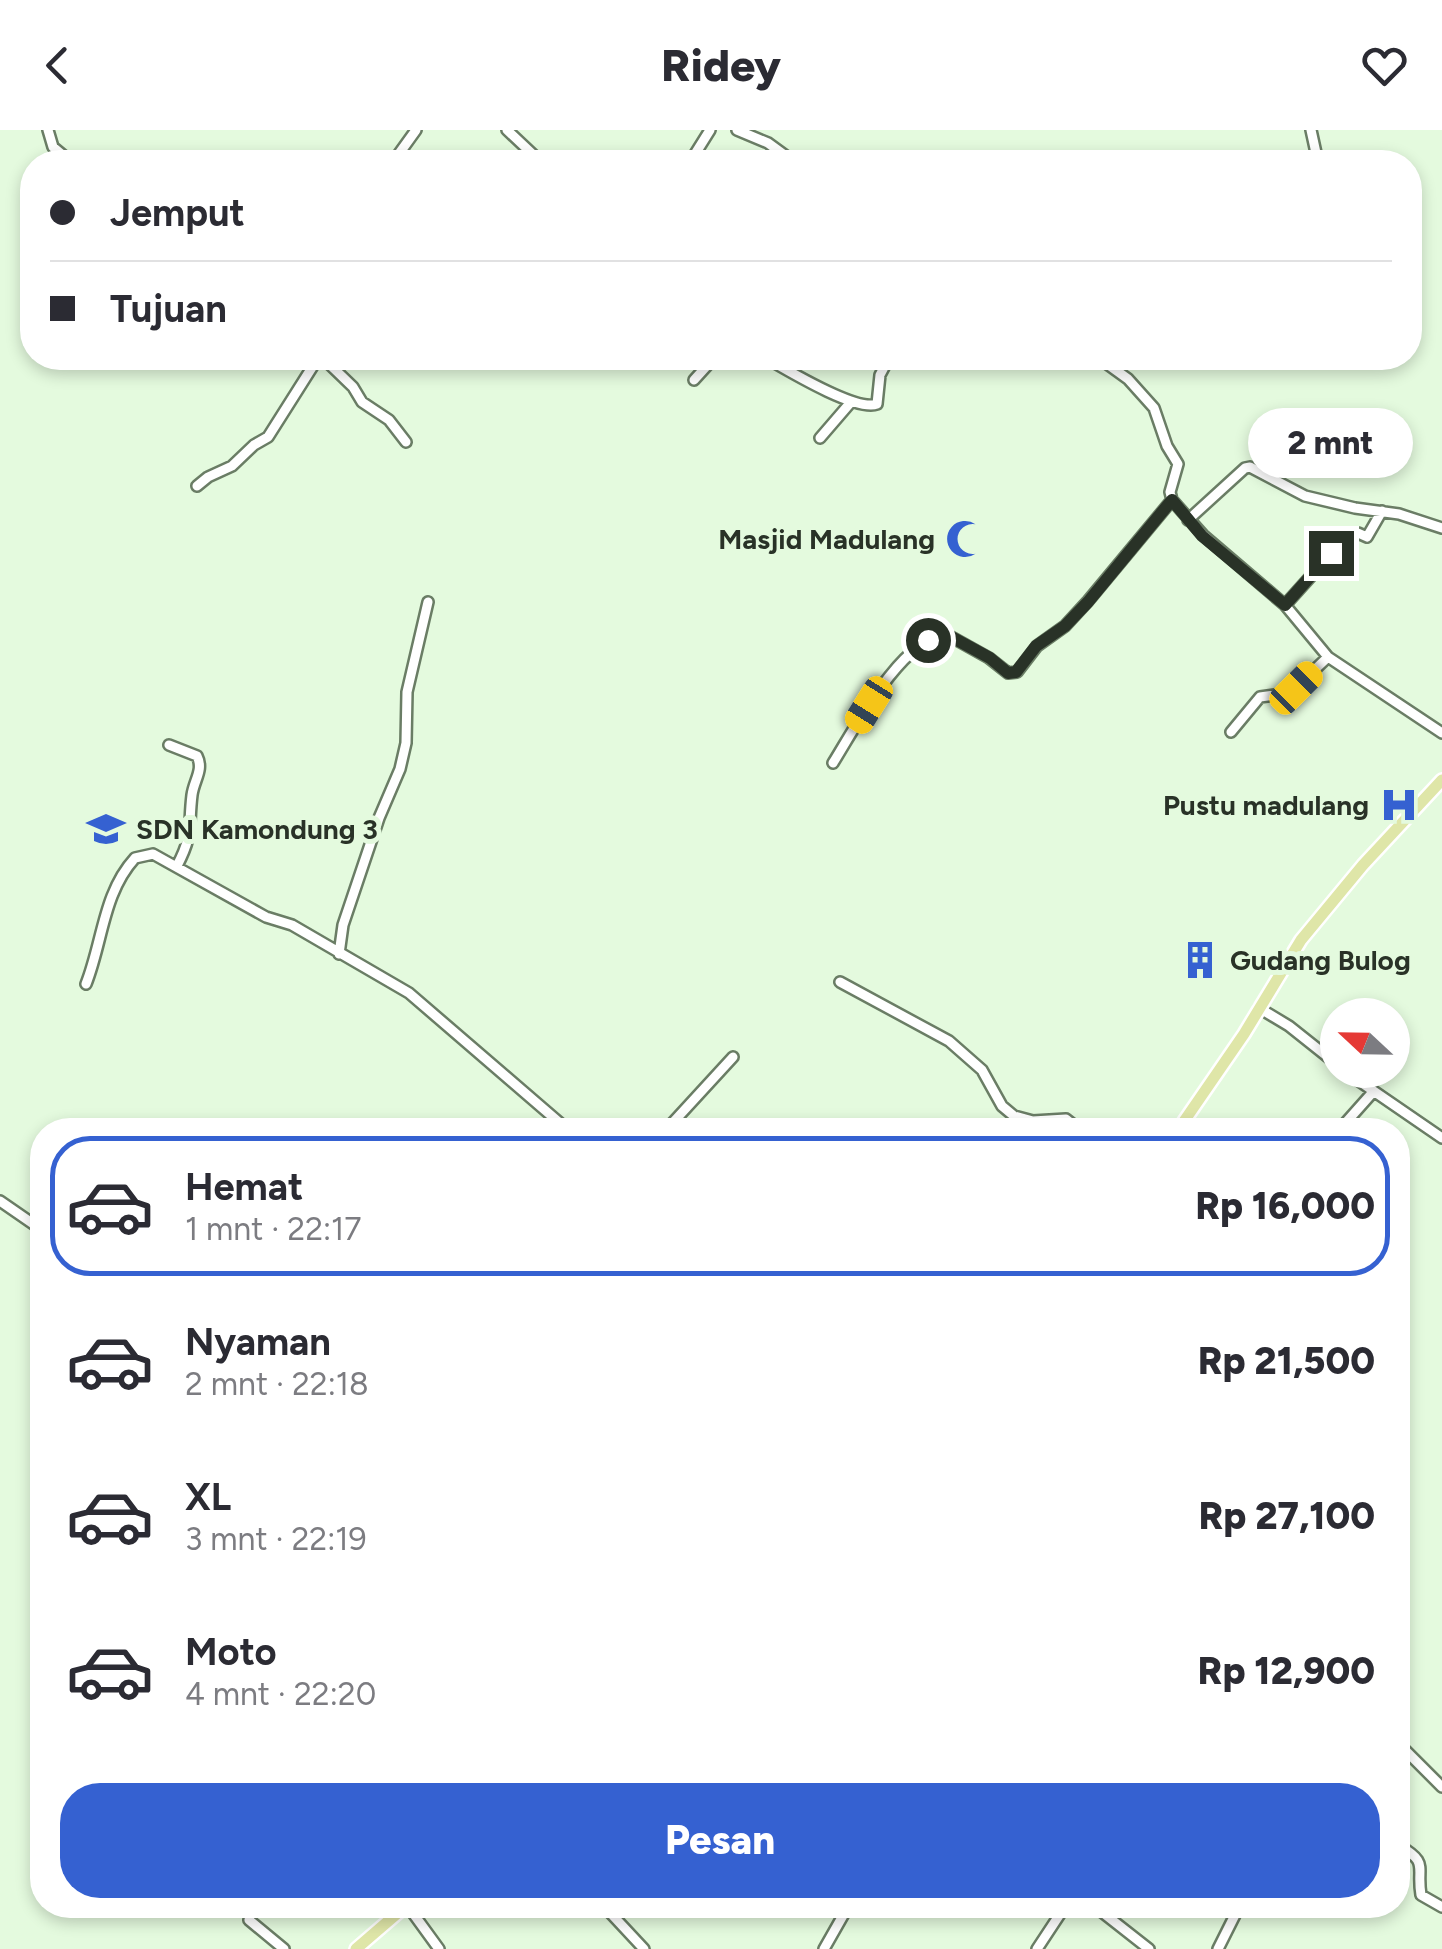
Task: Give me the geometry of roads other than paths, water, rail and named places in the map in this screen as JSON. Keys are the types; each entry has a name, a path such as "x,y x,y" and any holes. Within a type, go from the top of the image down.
{"main road":[{"path":"1186,1118 1301,940 1442,780"},
{"path":"356,1949 392,1918"}],"street":[{"path":"507,130 529,150"},
{"path":"737,130 756,133 778,150"},
{"path":"197,486 232,466 268,437 313,370"},
{"path":"334,370 353,387 362,402 389,420 406,442"},
{"path":"694,380 703,370"},
{"path":"789,370 850,402 869,407 877,404 883,370"},
{"path":"1116,370 1154,408 1167,446 1178,464 1170,492 1172,500 1188,520 1285,605 1328,657 1442,733"},
{"path":"820,438 850,402"},
{"path":"1188,520 1244,468 1250,467 1306,496 1442,528"},
{"path":"833,762 869,705 924,641 946,634 990,658 1008,673 1020,670 1036,646 1065,626 1088,602 1172,500"},
{"path":"1285,605 1348,534 1367,537 1382,511"},
{"path":"339,954 344,924 400,770 406,742 407,692 428,602"},
{"path":"1231,732 1260,697 1290,693 1328,657"},
{"path":"169,744 197,756 201,767 192,797 190,835 177,866"},
{"path":"86,984 103,936 112,891 134,858 153,854 266,917 292,925 409,993 554,1118"},
{"path":"840,982 949,1041 982,1070 998,1100 1014,1116 1022,1118"},
{"path":"1259,1008 1320,1051"},
{"path":"677,1118 734,1057"},
{"path":"1368,1088 1442,1138"},
{"path":"1350,1118 1373,1092"},
{"path":"0,1201 30,1222"},
{"path":"1410,1755 1442,1787"},
{"path":"1410,1854 1420,1862 1423,1872 1421,1895 1442,1907"},
{"path":"249,1918 284,1949"},
{"path":"416,1918 439,1949"},
{"path":"614,1918 644,1949"},
{"path":"824,1949 842,1918"},
{"path":"1036,1949 1057,1918"},
{"path":"1110,1918 1149,1949"},
{"path":"1218,1949 1234,1918"}],"place":[{"name":"Masjid Madulang","path":"965,539"},
{"name":"Pustu madulang","path":"1399,805"},
{"name":"SDN Kamondung 3","path":"106,829"},
{"name":"Gudang Bulog","path":"1200,960"}]}
